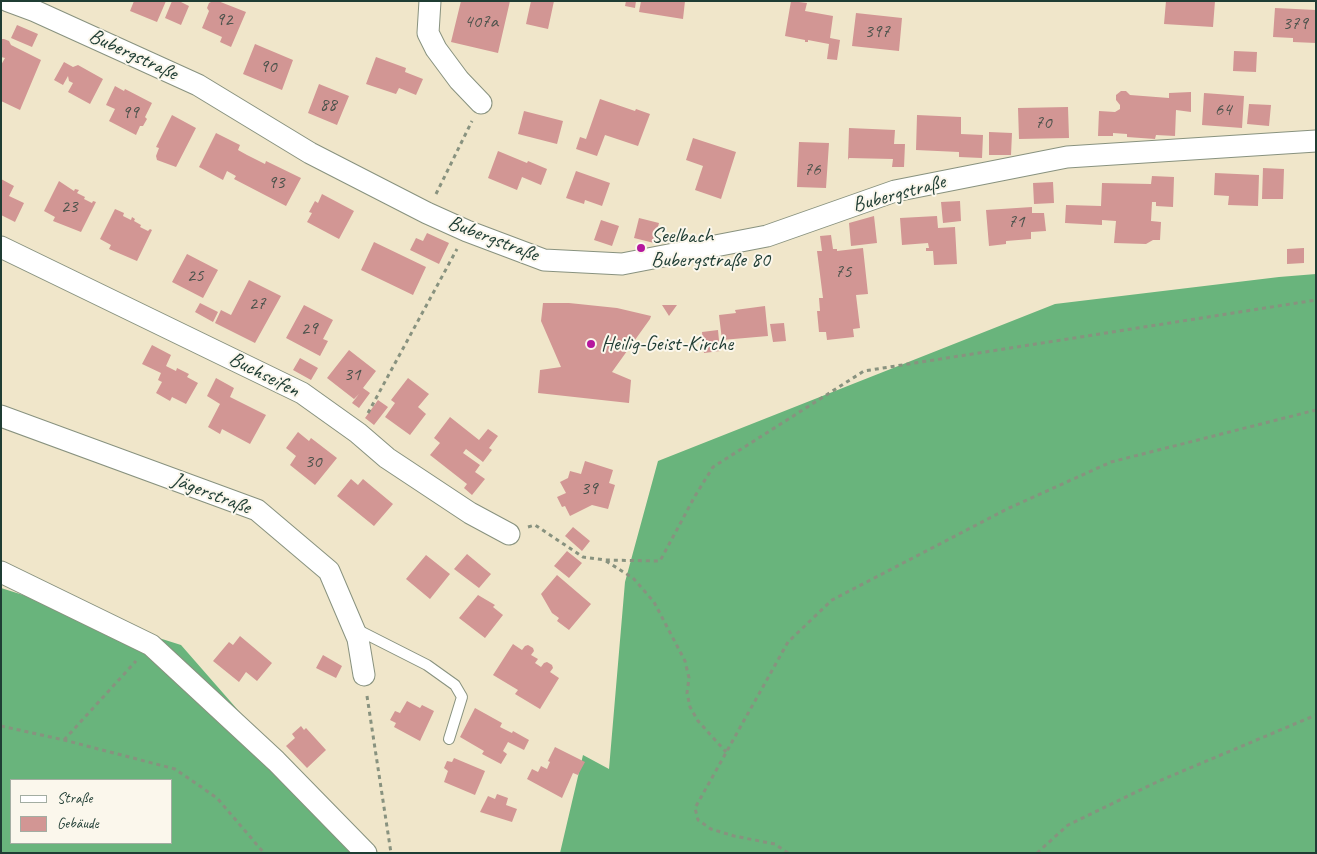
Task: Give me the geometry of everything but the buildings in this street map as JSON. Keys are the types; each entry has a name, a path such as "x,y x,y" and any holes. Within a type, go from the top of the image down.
{"street":[{"name":"Bubergstraße","path":"8,1 35,10 198,85 310,153 427,213 467,231 544,260 622,264 767,236 895,191 1067,157 1316,141"},
{"path":"430,1 428,34 436,49 481,103"},
{"name":"Buchseifen","path":"1,246 302,393 358,433 387,458 470,513 509,534"},
{"name":"Jägerstraße","path":"1,416 257,510 329,571 358,639 364,675"},
{"path":"1,572 152,644 276,761 366,853"}],"lane":[{"path":"353,628 426,665 455,684 462,697 449,739"}],"path":[{"path":"427,213 481,103"},
{"path":"358,433 467,231"},
{"path":"509,534 535,525 583,557 606,560 660,561 713,467 864,371 1316,300"},
{"path":"788,853 775,844 734,836 711,829 698,820 695,808 788,642 832,600 1007,509 1110,462 1316,410"},
{"path":"606,560 633,578 654,602 685,661 689,678 687,693 690,706 698,721 726,752"},
{"path":"64,740 152,644"},
{"path":"364,675 391,853"},
{"path":"1037,853 1068,825 1159,780 1316,715"},
{"path":"1,726 64,740 175,769 217,798 264,853"}],"green space":[{"path":"1316,274 1316,853 560,853 583,755 609,769 625,582 658,461 1055,304"},
{"path":"1,588 181,645 363,853 1,853"}],"place":[{"name":"Seelbach Bubergstraße 80","path":"641,248"},
{"name":"Heilig-Geist-Kirche","path":"591,344"}]}
